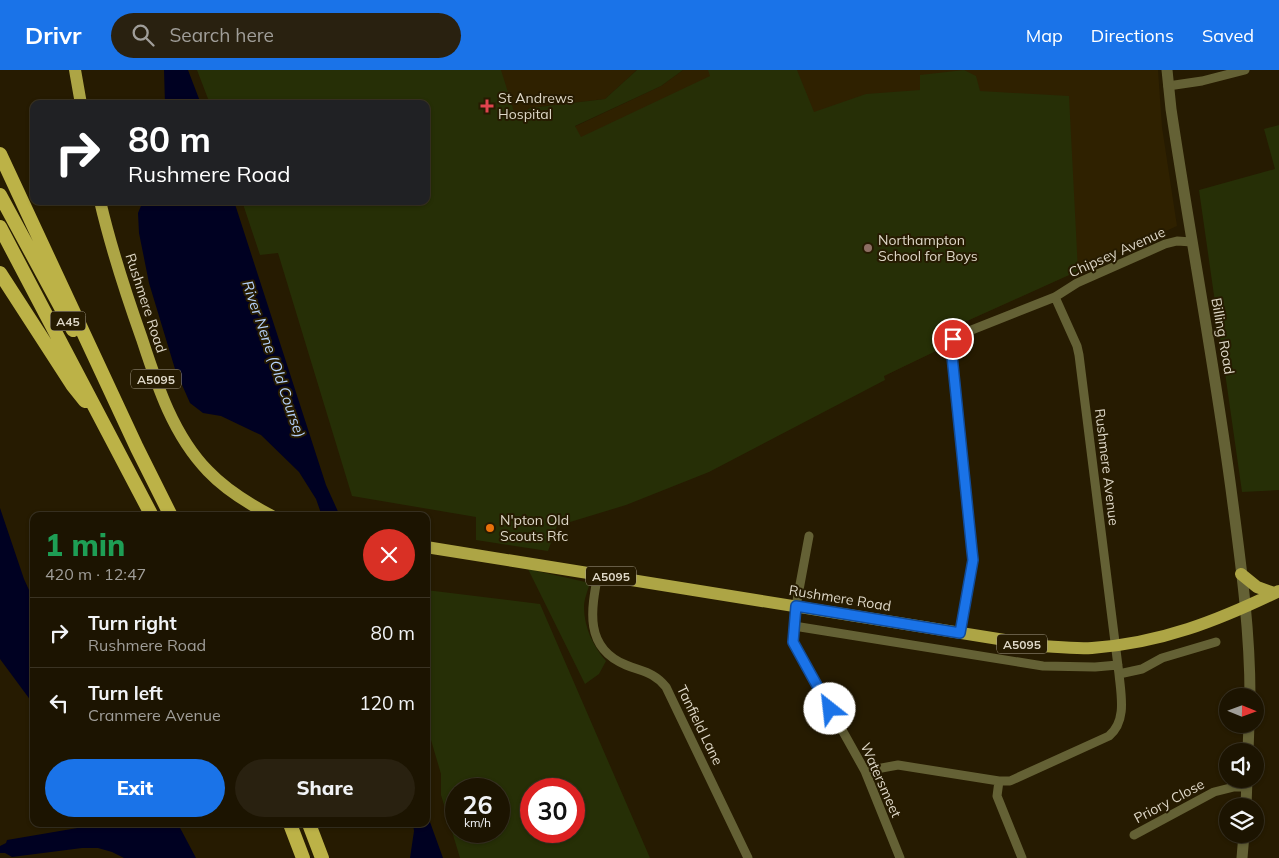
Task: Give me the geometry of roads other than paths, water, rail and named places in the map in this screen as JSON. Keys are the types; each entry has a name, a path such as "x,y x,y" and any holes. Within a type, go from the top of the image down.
{"highway":[{"path":"0,154 137,448"},
{"name":"A45","path":"0,195 137,448 169,512"},
{"name":"A45","path":"0,227 150,512"},
{"path":"0,273 73,386 109,434"},
{"path":"291,827 303,858"},
{"path":"310,827 322,858"}],"main road":[{"path":"75,70 80,100"},
{"name":"Rushmere Road","path":"101,205 118,271 159,388 176,426 197,458 219,481 241,499 265,512"},
{"name":"Rushmere Road","path":"430,548 1042,646 1090,648 1115,646 1163,637 1245,607"},
{"path":"1241,574 1257,587 1277,592"},
{"name":"A5095","path":"1245,607 1277,592"}],"street":[{"name":"Billing Road","path":"1167,70 1192,242 1217,394 1245,607 1250,663 1250,688"},
{"path":"1168,86 1202,81 1245,70"},
{"name":"Chipsey Avenue","path":"960,633 973,560 951,346 953,339 1055,297 1077,284 1165,244 1177,241 1192,242"},
{"name":"Rushmere Avenue","path":"998,781 1010,781 1109,736 1116,730 1121,714 1119,669 1079,355 1077,346 1055,297"},
{"name":"Watersmeet","path":"809,536 796,606 793,642 864,771 900,858"},
{"name":"Tanfield Lane","path":"598,574 592,616 595,632 602,646 614,658 658,677 666,687 748,858"},
{"path":"794,626 1034,665 1066,667 1142,669 1162,658 1216,642"},
{"path":"864,771 898,765 998,781 997,796 1022,858"},
{"name":"Priory Close","path":"1134,835 1224,788"},
{"path":"1242,858 1243,843"}],"water":[{"path":"164,70 188,70 199,100 165,100"},
{"name":"River Nene (Old Course)","path":"141,205 235,205 326,485 338,512 321,512 316,499 299,472 261,435 221,416 203,413 190,403 175,369 149,283 139,233 138,213"},
{"path":"0,508 30,592 30,700 0,659"},
{"path":"430,822 443,858 410,858 413,827 430,827"},
{"path":"83,827 180,827 196,858 124,858 98,848 82,848 12,857 5,853 0,853 0,846 6,843 7,840"}],"place":[{"name":"St Andrews Hospital","path":"487,106"},
{"name":"Northampton School for Boys","path":"868,248"},
{"name":"N'pton Old Scouts Rfc","path":"490,528"}]}
